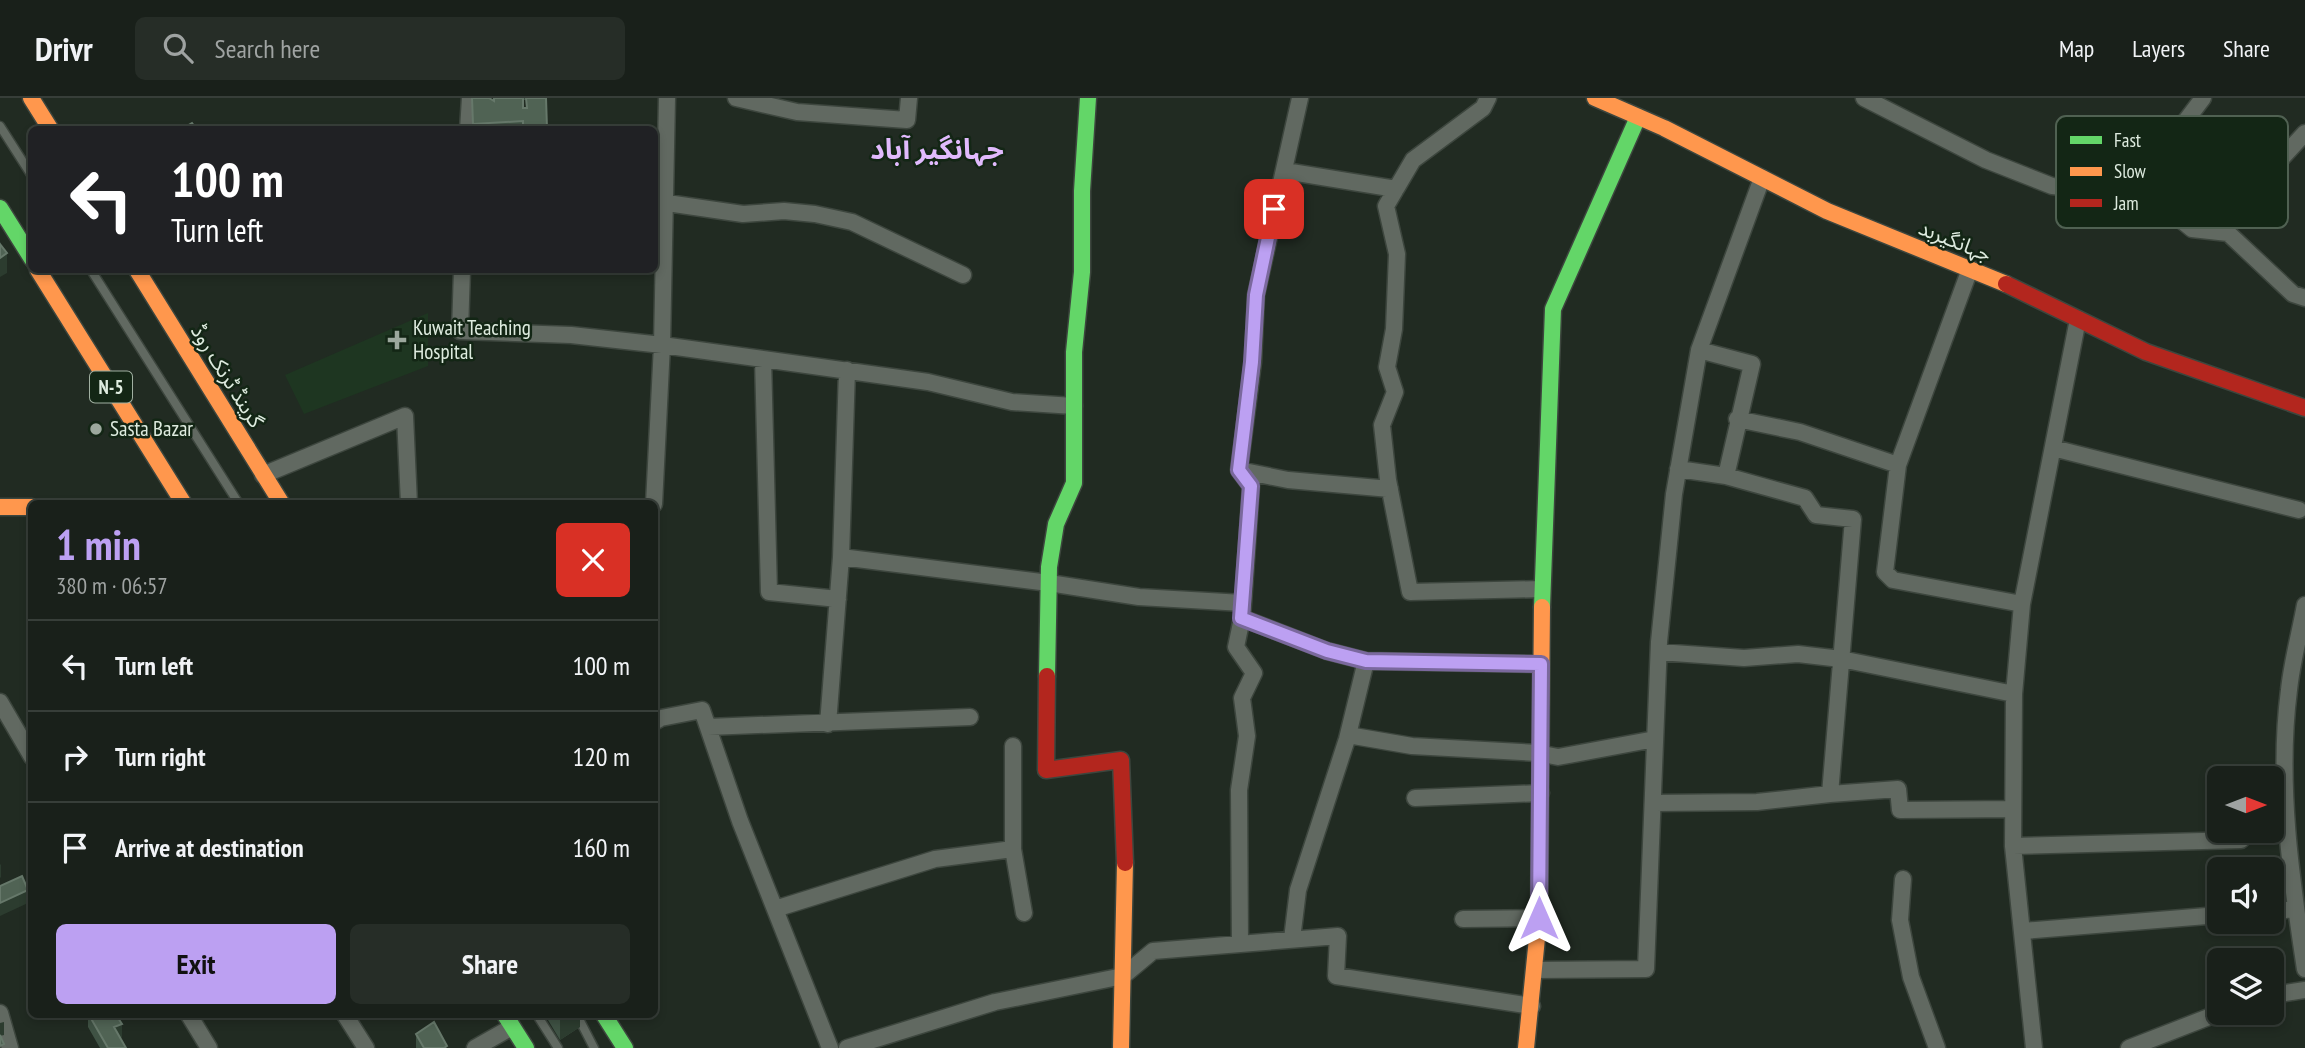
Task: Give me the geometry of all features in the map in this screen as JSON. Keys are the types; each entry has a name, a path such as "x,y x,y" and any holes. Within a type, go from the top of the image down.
{"main road":[{"path":"32,98 49,126"},
{"path":"1088,98 1082,191 1082,272 1074,352 1074,483 1056,524 1049,583 1046,770 1121,760 1125,842 1121,1048"},
{"name":"جہانگیربد","path":"1595,98 1827,211 1970,269 2146,352 2305,408"},
{"path":"1526,1048 1536,970 1539,918 1541,793 1538,753 1553,309 1638,117"},
{"path":"0,208 28,253"},
{"name":"N-5","path":"40,273 182,500"},
{"name":"گرینڈ ٹرنک روڈ","path":"139,273 280,500"},
{"path":"0,507 28,507"},
{"path":"606,1018 625,1048"},
{"path":"509,1021 526,1048"}],"street":[{"path":"468,126 470,98"},
{"path":"654,500 663,345 667,98"},
{"path":"736,98 797,112 906,120 909,98"},
{"path":"1240,944 1239,790 1247,736 1242,698 1254,673 1236,647 1242,610 1251,486 1239,470 1252,362 1256,295 1300,98"},
{"path":"1488,98 1483,108 1413,160 1386,206 1397,254 1394,329 1387,366 1395,392 1382,425 1390,489 1410,592 1542,589"},
{"path":"1864,98 1986,160 2056,186"},
{"path":"2189,116 2203,98"},
{"path":"2288,151 2305,133"},
{"path":"1285,171 1396,189"},
{"path":"1536,970 1646,969 1659,652 1678,470 1699,350 1762,178"},
{"path":"667,203 743,214 784,211 815,214 852,222 963,275"},
{"path":"2191,228 2228,233 2293,294 2305,298"},
{"path":"2214,231 2217,228"},
{"path":"1970,269 1898,465 1885,572 1887,578 2022,604"},
{"path":"462,273 460,331 571,335 663,345 928,382 1012,402 1074,405"},
{"path":"2034,1048 2013,846 2014,694 2022,604 2078,319"},
{"path":"1699,350 1752,364 1737,419 1726,476"},
{"path":"763,359 769,592 838,599"},
{"path":"828,724 841,557 847,370"},
{"path":"264,475 405,416 409,500"},
{"path":"1737,419 1800,432 1898,465"},
{"path":"2053,448 2299,510"},
{"path":"1239,470 1287,481 1390,489"},
{"path":"1678,470 1726,476 1805,498 1816,515 1853,519 1830,794"},
{"path":"841,557 1242,610 1327,651 1366,661 1541,664"},
{"path":"2305,605 2289,690 2286,729 2289,838 2305,969"},
{"path":"1659,652 1744,658 1798,654 1842,659 2014,694"},
{"path":"1292,939 1298,890 1348,734 1366,661"},
{"path":"0,702 28,750"},
{"path":"658,720 702,710 775,909 830,1048"},
{"path":"708,727 970,717"},
{"path":"1348,734 1412,746 1538,753 1558,757 1656,739"},
{"path":"1013,746 1013,849 1024,913"},
{"path":"1654,803 1756,802 1898,789 1900,810 2013,809"},
{"path":"1415,798 1541,793"},
{"path":"2013,846 2207,841"},
{"path":"775,909 935,859 1013,849"},
{"path":"1903,879 1900,920 1906,954 1911,977 1937,1048"},
{"path":"2284,910 2296,909"},
{"path":"2023,930 2207,916"},
{"path":"1463,919 1539,918"},
{"path":"847,1048 995,1002 1123,976 1153,951 1338,936 1336,976 1532,1006"},
{"path":"2284,993 2305,990"},
{"path":"0,1013 10,1048"},
{"path":"192,1018 209,1048"},
{"path":"347,1018 366,1048"},
{"path":"2129,1048 2157,1043 2207,1019"},
{"path":"475,1048 509,1021"}],"lane":[{"path":"0,126 28,170"},
{"path":"93,273 236,500"},
{"path":"539,1018 558,1048"},
{"path":"579,1018 594,1048"}],"shaded area":[{"name":"Kuwait Teaching Hospital","path":"428,313 428,366 304,414 285,375"}],"building":[{"path":"472,98 489,98 494,101 494,98 523,98 523,108 527,108 526,98 546,98 547,126 523,126 523,121 473,124"},
{"path":"0,244 7,253 0,258"},
{"path":"22,876 28,890 0,903 0,886"},
{"path":"91,1018 118,1018 122,1024 114,1027 126,1048 108,1048"},
{"path":"434,1022 447,1046 424,1048 416,1034"}],"traffic: fast":[{"path":"1047,676 1049,567 1056,524 1074,483 1074,352 1082,272 1082,191 1088,98"},
{"path":"1542,607 1553,309 1638,117"},
{"path":"0,208 28,253"},
{"path":"507,1018 526,1048"},
{"path":"606,1018 625,1048"}],"traffic: slow":[{"path":"31,98 48,126"},
{"path":"1595,98 1664,128 1827,211 2006,284"},
{"path":"40,273 182,500"},
{"path":"139,273 280,500"},
{"path":"0,507 28,507"},
{"path":"1526,1048 1539,918 1542,607"},
{"path":"1121,1048 1125,863"}],"traffic: jam":[{"path":"2006,284 2146,352 2305,408"},
{"path":"1047,676 1046,770 1121,760 1125,863"}],"place":[{"name":"Kuwait Teaching Hospital","path":"397,340"},
{"name":"Sasta Bazar","path":"96,429"}],"district":[{"name":"جہانگیر آباد","path":"937,149"}],"route":[{"path":"1274,209 1256,295 1252,362 1239,470 1251,486 1241,618 1327,651 1366,661 1541,664 1538,753 1541,793 1539,918"}]}
